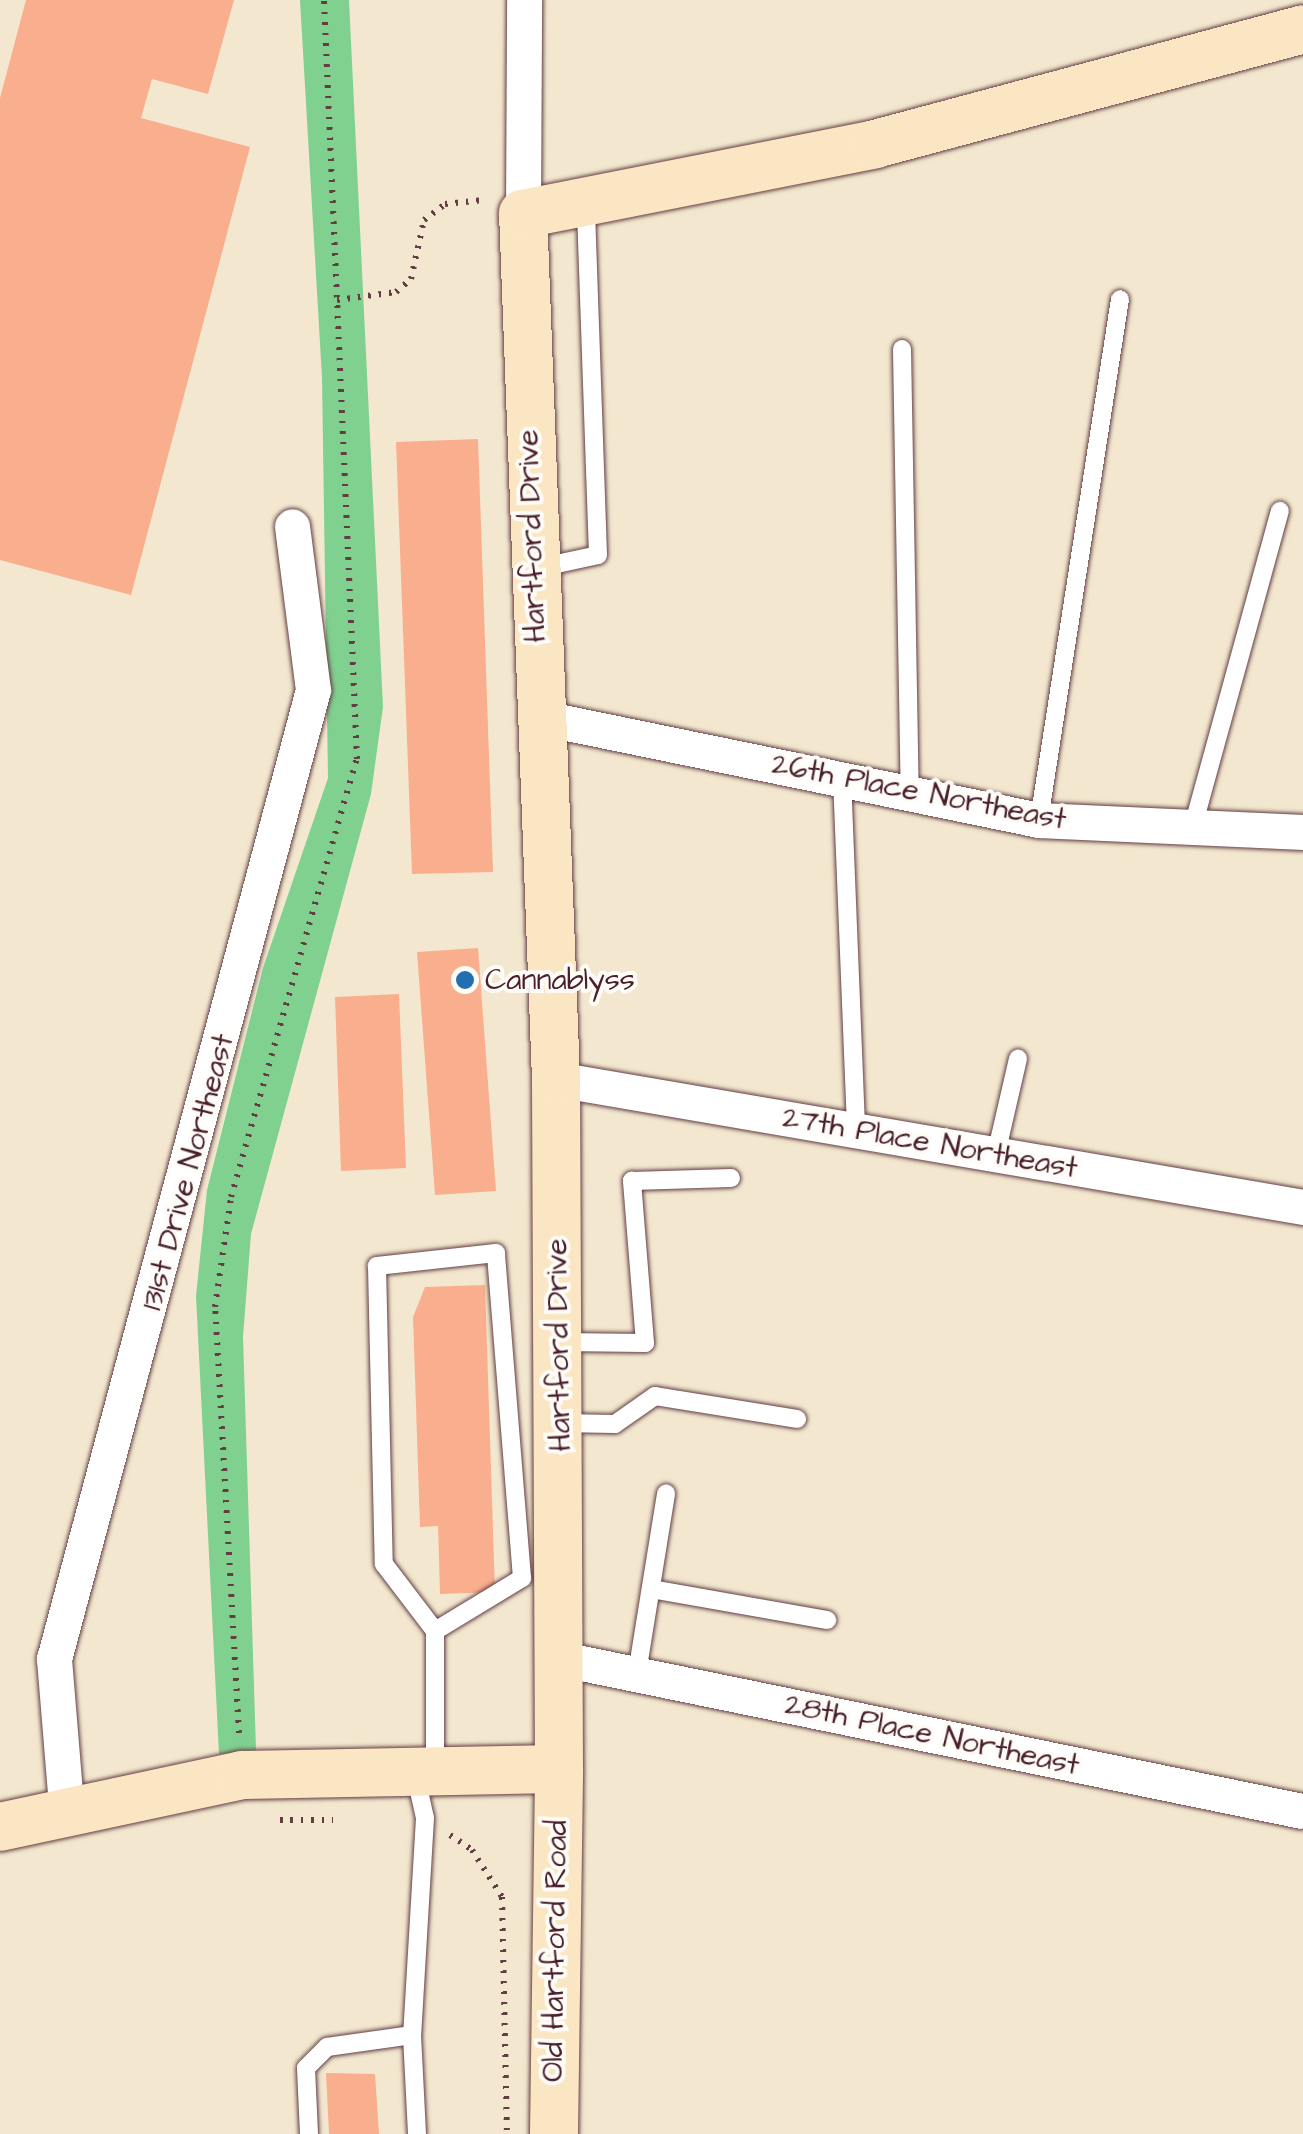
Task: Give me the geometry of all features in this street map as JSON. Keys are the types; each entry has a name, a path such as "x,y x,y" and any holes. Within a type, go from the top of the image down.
{"main road":[{"path":"523,214 876,144 1303,28"},
{"name":"Hartford Drive","path":"523,214 538,718 556,1079 560,1769"},
{"path":"0,1827 66,1817 242,1775 424,1768 560,1769"},
{"name":"Old Hartford Road","path":"554,2134 560,1769"}],"street":[{"path":"523,214 524,0"},
{"name":"131st Drive Northeast","path":"66,1817 54,1660 313,690 292,526"},
{"name":"26th Place Northeast","path":"538,718 1039,820 1192,830 1303,832"},
{"name":"27th Place Northeast","path":"556,1079 1303,1207"},
{"name":"28th Place Northeast","path":"562,1659 1302,1811"}],"lane":[{"path":"533,569 598,555 586,204"},
{"path":"1039,820 1120,299"},
{"path":"902,350 910,793"},
{"path":"1192,830 1280,510"},
{"path":"842,778 856,1131"},
{"path":"996,1154 1018,1059"},
{"path":"559,1342 645,1342 632,1181 731,1178"},
{"path":"417,2134 412,2035 425,1818 424,1768 435,1631 384,1564 377,1266 496,1252 522,1578 435,1631"},
{"path":"560,1424 616,1424 655,1396 797,1419"},
{"path":"637,1673 666,1493"},
{"path":"651,1588 827,1620"},
{"path":"308,2134 306,2068 328,2047 412,2035"}],"path":[{"path":"324,0 357,759 231,1197 215,1308 242,1775 253,1810 286,1822 344,1820"},
{"path":"425,1818 472,1850 502,1897 507,2134"}],"green space":[{"path":"300,0 349,0 383,707 371,794 251,1234 243,1337 256,1750 219,1754 196,1296 207,1190 263,968 328,778 322,378"}],"building":[{"path":"26,0 234,0 208,94 152,79 141,118 250,147 131,595 0,560 0,98"},
{"path":"478,439 493,872 412,874 396,442"},
{"path":"478,948 496,1191 435,1195 417,952"},
{"path":"399,994 406,1168 341,1171 335,997"},
{"path":"485,1285 495,1592 440,1594 438,1526 420,1527 413,1317 425,1287"},
{"path":"326,2073 375,2074 379,2134 329,2134"}],"place":[{"name":"Cannablyss","path":"465,980"}]}
